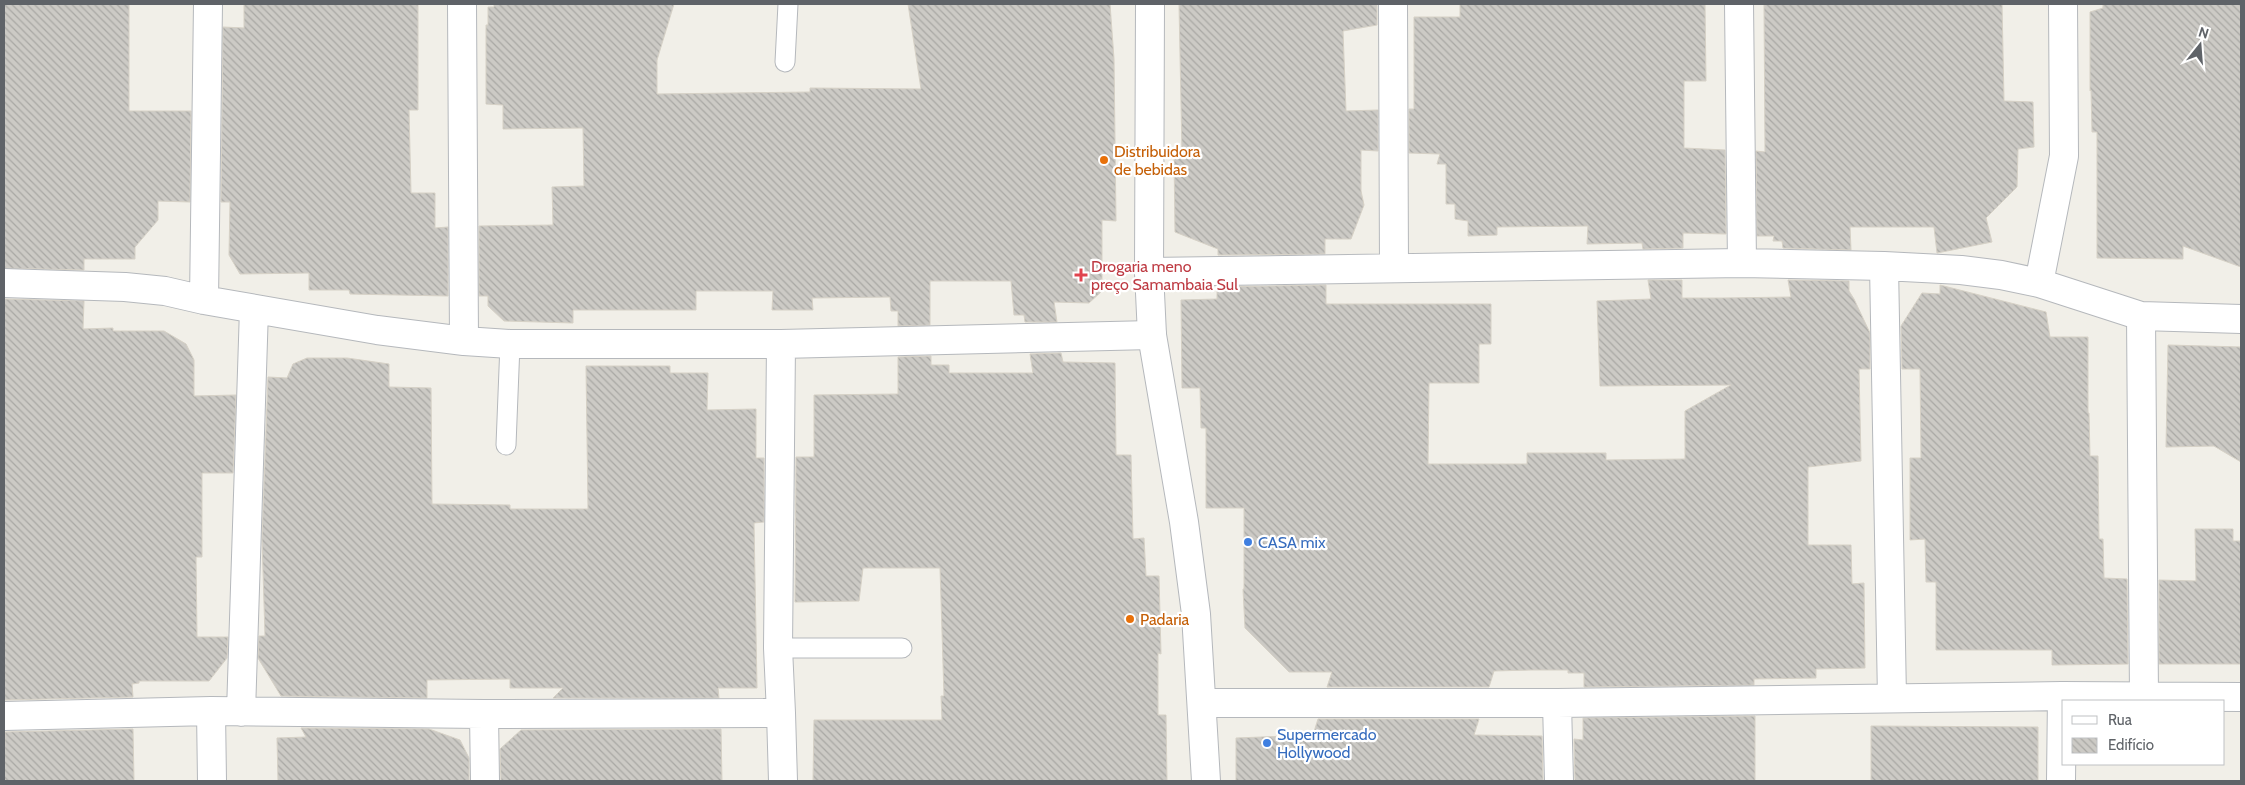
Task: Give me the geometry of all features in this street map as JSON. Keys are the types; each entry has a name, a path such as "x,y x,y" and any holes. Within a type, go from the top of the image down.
{"street":[{"path":"204,300 208,4"},
{"path":"462,4 464,342"},
{"path":"1150,4 1149,272 1152,336 1184,522 1196,614 1203,703 1206,781"},
{"path":"1393,4 1394,268"},
{"path":"1739,4 1742,263"},
{"path":"2039,283 2064,156 2063,4"},
{"path":"1149,272 1742,263 1884,266 1961,270 2039,283 2141,316 2241,319"},
{"path":"1884,266 1892,698"},
{"path":"4,283 125,287 165,291 204,300 377,330 464,342 510,344 781,344 1152,336"},
{"path":"241,712 254,309"},
{"path":"2141,316 2144,696"},
{"path":"781,344 778,648 783,781"},
{"path":"2061,781 2062,696"},
{"path":"1203,703 1557,703 2062,696 2241,697"},
{"path":"1557,703 1559,781"},
{"path":"211,711 212,781"},
{"path":"4,716 211,711 484,714 781,713"},
{"path":"484,714 484,781"}],"lane":[{"path":"785,62 788,4"},
{"path":"506,445 510,344"},
{"path":"778,648 902,648"}],"building":[{"path":"4,4 129,4 129,111 191,111 190,202 158,201 158,220 135,247 135,259 84,259 84,270 4,268"},
{"path":"244,4 418,4 418,110 409,110 411,193 435,193 435,228 448,227 448,296 350,294 349,290 309,290 309,273 240,274 229,255 230,202 221,202 223,27 244,28"},
{"path":"494,4 674,4 657,60 657,94 810,92 810,88 921,89 908,4 1110,4 1114,59 1116,221 1102,220 1102,291 1089,303 1054,302 1057,322 1025,322 1024,315 1014,315 1011,281 930,281 930,325 898,326 898,311 891,311 890,297 812,298 813,310 772,310 773,291 696,291 696,310 573,310 573,323 504,321 488,306 488,296 479,296 479,226 553,225 552,187 584,186 583,128 503,129 503,105 486,104 486,25 488,25 488,7 494,7"},
{"path":"1179,4 1377,4 1377,25 1343,31 1346,111 1378,110 1378,151 1361,150 1361,191 1364,205 1351,239 1325,239 1325,254 1218,255 1218,249 1175,232 1174,155 1182,154"},
{"path":"1460,4 1705,4 1706,81 1684,81 1684,148 1725,150 1726,234 1683,233 1683,248 1643,249 1642,243 1587,244 1588,226 1497,227 1497,235 1468,236 1468,221 1455,219 1455,204 1446,204 1446,164 1437,164 1440,154 1409,153 1409,109 1414,109 1414,17 1460,17"},
{"path":"1764,4 2002,4 2004,101 2033,102 2034,147 2018,149 2017,187 1986,218 1992,242 1937,253 1934,227 1850,227 1851,250 1783,248 1782,241 1773,241 1774,236 1757,236 1756,151 1765,152"},
{"path":"2103,4 2241,4 2241,267 2183,246 2183,259 2097,258 2097,132 2092,132 2090,12 2103,8"},
{"path":"1648,280 1682,280 1682,298 1791,297 1788,280 1849,281 1849,291 1870,333 1870,369 1859,369 1861,461 1808,467 1808,545 1851,545 1852,584 1864,583 1865,668 1816,669 1816,678 1754,679 1754,685 1584,687 1584,673 1568,673 1568,670 1531,670 1494,671 1489,687 1327,687 1332,672 1289,672 1245,628 1243,589 1244,508 1206,508 1206,428 1201,428 1200,388 1182,388 1181,300 1217,299 1217,287 1326,285 1326,304 1491,304 1491,344 1479,344 1479,383 1429,383 1428,464 1527,464 1527,453 1606,453 1606,460 1685,459 1685,411 1731,385 1600,386 1597,301 1651,299"},
{"path":"1940,285 2046,312 2050,337 2088,337 2090,456 2098,456 2099,539 2103,539 2104,578 2127,579 2128,664 2052,665 2052,650 1936,650 1936,582 1926,582 1925,539 1910,540 1910,458 1921,458 1920,369 1902,369 1901,326 1922,293 1940,294"},
{"path":"4,299 84,301 83,329 113,328 113,331 164,331 186,344 194,360 194,396 236,395 233,473 202,473 202,557 196,557 197,637 228,637 227,658 209,681 139,681 139,683 132,684 133,697 4,700"},
{"path":"2168,345 2241,347 2241,462 2214,446 2166,447"},
{"path":"1061,353 1063,362 1115,363 1116,455 1131,455 1133,539 1144,538 1146,576 1159,576 1161,654 1158,653 1158,715 1166,715 1167,781 813,781 814,720 942,720 941,696 944,696 940,568 863,568 859,601 795,602 796,457 814,457 814,395 898,394 898,357 931,356 931,365 949,365 949,373 1033,373 1030,354"},
{"path":"307,358 347,358 389,364 389,387 431,388 432,504 510,505 510,509 588,509 586,366 670,366 670,373 708,373 707,410 756,409 756,458 764,458 764,522 754,523 757,688 718,688 719,698 553,698 563,688 510,688 510,679 427,680 427,698 281,696 258,658 259,636 265,636 262,538 268,377 287,378 293,364"},
{"path":"2195,529 2233,529 2233,541 2241,541 2241,664 2159,664 2159,580 2196,581"},
{"path":"1755,716 1755,781 1575,781 1574,739 1583,740 1583,718"},
{"path":"1318,719 1479,719 1474,735 1542,736 1543,781 1236,781 1236,738 1313,735"},
{"path":"1871,726 2038,727 2038,781 1871,781"},
{"path":"301,728 429,729 460,740 469,758 469,781 278,781 277,738 306,737"},
{"path":"133,729 134,781 4,781 5,732"},
{"path":"721,729 722,781 501,781 500,749 521,730"}],"place":[{"name":"Distribuidora de bebidas","path":"1104,160"},
{"name":"Drogaria meno preço Samambaia Sul","path":"1081,275"},
{"name":"CASA mix","path":"1248,542"},
{"name":"Padaria","path":"1130,619"},
{"name":"Supermercado Hollywood","path":"1267,743"}]}
